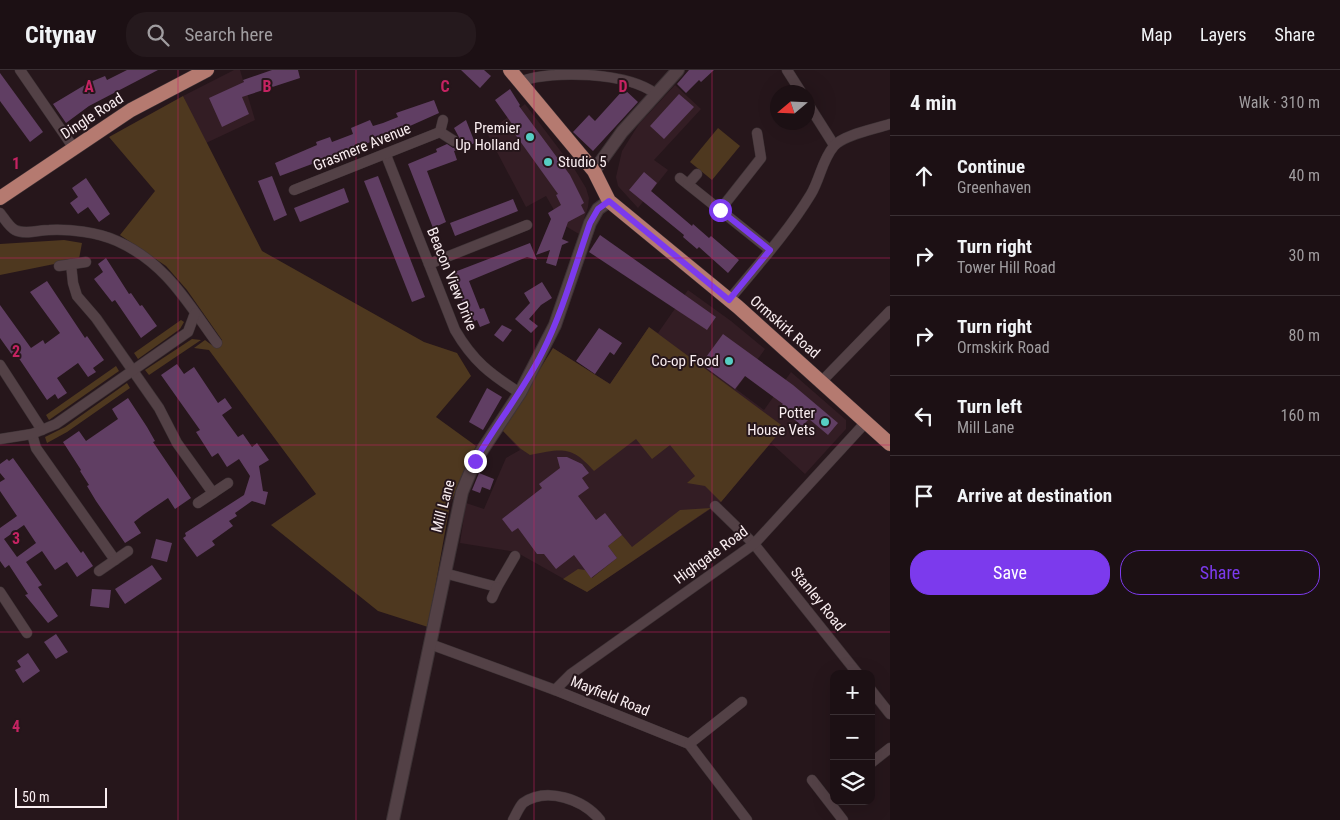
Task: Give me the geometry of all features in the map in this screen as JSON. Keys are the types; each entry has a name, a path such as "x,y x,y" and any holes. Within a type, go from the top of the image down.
{"main road":[{"name":"Dingle Road","path":"0,198 132,110 207,70"},
{"path":"510,70 522,81 594,171 609,201"},
{"name":"Ormskirk Road","path":"609,201 729,300 822,381 890,444"}],"street":[{"path":"20,70 73,148"},
{"path":"594,171 622,132 678,70"},
{"path":"787,70 796,85"},
{"path":"522,81 530,76 564,71 624,74 656,94"},
{"path":"815,115 834,145"},
{"path":"443,120 440,132 454,141"},
{"path":"729,300 770,250 812,192 834,145 853,136 890,124"},
{"name":"Grasmere Avenue","path":"294,190 440,132"},
{"path":"720,210 762,158 757,133"},
{"name":"Beacon View Drive","path":"386,155 455,330 465,347 489,374 520,393"},
{"path":"697,174 684,181 770,250"},
{"name":"Mill Lane","path":"393,820 444,573 466,480 482,448 520,393 555,325 590,223 598,209 609,201"},
{"path":"0,213 14,230 24,232 73,231 116,240 163,270 182,292 217,343"},
{"path":"429,264 527,225"},
{"path":"58,266 86,262"},
{"path":"71,264 72,283 78,296 133,370 159,408 177,443 213,493"},
{"path":"822,381 890,311"},
{"path":"0,439 32,434 56,424 188,332 195,313"},
{"path":"0,365 42,430"},
{"name":"Highgate Road","path":"555,690 571,674 754,544 866,422"},
{"path":"32,434 36,448 115,560"},
{"path":"198,503 228,483"},
{"name":"Stanley Road","path":"714,506 754,544 855,670"},
{"path":"99,571 128,551"},
{"path":"492,598 515,556"},
{"path":"444,573 497,587"},
{"path":"0,592 27,633"},
{"name":"Mayfield Road","path":"430,644 555,690 689,744"},
{"path":"875,695 890,714"},
{"path":"742,702 689,744 747,820"},
{"path":"875,760 890,748"},
{"path":"812,780 830,794"},
{"path":"513,820 522,804 540,797 568,797 594,812 600,820"},
{"path":"836,805 843,820"}],"shaded area":[{"path":"234,70 240,70 255,120 206,143 183,96"},
{"path":"675,85 701,109 654,160 668,170 638,208 618,186 616,177 622,151 639,124"},
{"path":"183,96 262,251 424,342 457,353 471,376 436,417 476,446 450,504 428,627 378,611 271,525 316,494 209,350 194,348 205,340 213,346 222,340 187,290 166,266 120,235 155,191 109,137"},
{"path":"525,104 575,170 586,188 589,198 588,207 579,234 562,224 546,196 526,207 487,133"},
{"path":"718,128 740,146 712,180 690,162"},
{"path":"64,240 82,243 79,259 0,275 0,244"},
{"path":"688,290 731,321 765,349 736,389 764,410 791,372 846,420 846,429 805,474 771,443 721,502 587,592 516,552 460,543 466,503 484,509 506,458 520,450 502,430 553,348 610,384 649,327 658,333"},
{"path":"181,320 184,322 180,329 138,359 134,353"},
{"path":"649,327 784,427 721,502 705,486 687,483 695,476 670,445 652,459 636,439 594,471 579,457 565,451 550,451 530,455 521,449 502,430 553,348 610,384"},
{"path":"192,339 201,340 149,375 145,370"},
{"path":"116,366 119,371 49,420 46,415"},
{"path":"127,383 130,388 67,432 47,443 45,437 65,427"},
{"path":"711,508 587,592 563,579 578,569 585,570 592,578 617,558 608,546 622,535 632,547 680,510"}],"building":[{"path":"127,70 158,70 89,106 66,123 53,104 88,83 105,76 107,80"},
{"path":"272,70 298,70 300,78 242,97 249,114 222,127 209,98 244,82 243,80"},
{"path":"461,70 484,70 491,76 480,88"},
{"path":"689,70 714,70 701,82 699,80 686,93 677,84"},
{"path":"0,73 43,132 30,142 0,101"},
{"path":"510,89 519,106 570,175 584,203 581,205 585,213 568,222 562,239 569,242 562,245 556,266 546,263 550,250 536,255 551,219 548,213 561,205 556,195 558,194 512,130 515,128 495,100"},
{"path":"624,89 638,102 593,151 573,132 589,115 595,121"},
{"path":"679,94 694,107 664,139 650,126"},
{"path":"434,100 439,113 392,134 280,176 275,163 317,145 316,142 330,137 332,142 353,134 351,128 370,120 373,126 383,123 398,117 396,113"},
{"path":"466,120 475,143 454,151 457,160 427,171 446,222 433,228 408,164 437,152 436,149 447,144 453,148 458,147 461,141 454,128"},
{"path":"644,172 657,183 651,191 692,226 693,224 709,238 711,236 739,260 728,273 699,247 697,249 683,237 684,235 629,190"},
{"path":"272,176 287,215 274,221 258,181"},
{"path":"378,176 425,297 412,302 364,181"},
{"path":"86,178 110,214 99,222 88,207 78,214 70,203 78,197 72,188"},
{"path":"344,188 349,202 300,222 294,208"},
{"path":"513,199 518,211 455,236 450,223"},
{"path":"600,235 716,317 707,330 589,252"},
{"path":"530,243 537,260 527,257 469,281 480,309 484,308 490,323 480,327 477,320 470,323 452,273"},
{"path":"106,258 129,294 131,293 140,306 142,305 157,326 141,338 115,300 112,302 94,279 103,272 98,264"},
{"path":"47,281 85,338 87,336 104,360 93,368 96,372 88,377 78,363 57,378 67,393 58,399 55,394 47,400 18,357 15,359 0,338 0,305 31,348 43,340 45,344 60,333 30,292"},
{"path":"542,282 552,298 541,305 529,319 538,326 531,333 515,319 530,303 524,293"},
{"path":"502,325 512,330 503,342 494,335"},
{"path":"599,328 622,343 614,355 610,352 595,374 576,361"},
{"path":"723,334 793,385 838,423 828,435 809,419 802,426 780,407 783,404 745,376 735,389 701,364"},
{"path":"177,364 184,374 194,367 218,403 225,398 232,408 222,415 238,437 243,434 252,447 257,443 269,460 259,466 263,491 268,492 265,505 252,501 235,513 237,516 229,521 233,526 212,541 215,545 197,557 183,538 186,536 185,533 244,495 250,476 239,459 227,467 218,453 212,457 196,432 200,430 161,375"},
{"path":"487,388 502,397 483,430 469,422"},
{"path":"128,398 155,441 153,442 191,498 175,509 168,498 143,515 134,522 141,533 125,543 96,501 87,486 89,485 81,470 63,442 79,431 86,441 118,419 112,409"},
{"path":"557,457 567,457 582,464 589,473 582,478 589,488 578,496 596,520 605,513 622,535 608,546 617,558 591,578 574,555 556,569 544,554 537,554 518,528 512,532 502,519 542,488 539,484 560,468"},
{"path":"13,458 81,553 83,551 93,566 77,577 67,562 55,570 42,551 26,562 42,585 38,587 58,616 48,623 25,595 28,594 9,565 5,568 0,561 0,528 17,516 0,491 0,482 5,479 0,473 0,464 7,459 9,461","holes":["24,525 36,543 17,557 4,539"]},
{"path":"479,473 494,479 490,490 482,487 480,493 472,490"},
{"path":"156,539 172,543 167,562 151,558"},
{"path":"152,565 162,579 125,604 115,589"},
{"path":"92,589 111,590 109,608 90,606"},
{"path":"56,634 68,652 56,659 44,642"},
{"path":"28,653 40,671 23,683 15,670 21,667 17,661"}],"place":[{"name":"Premier Up Holland","path":"530,137"},
{"name":"Studio 5","path":"548,162"},
{"name":"Co-op Food","path":"729,361"},
{"name":"Potter House Vets","path":"825,422"}],"route":[{"path":"475,461 520,393 542,353 555,325 590,223 598,209 609,201 729,300 770,250 720,210"}]}
